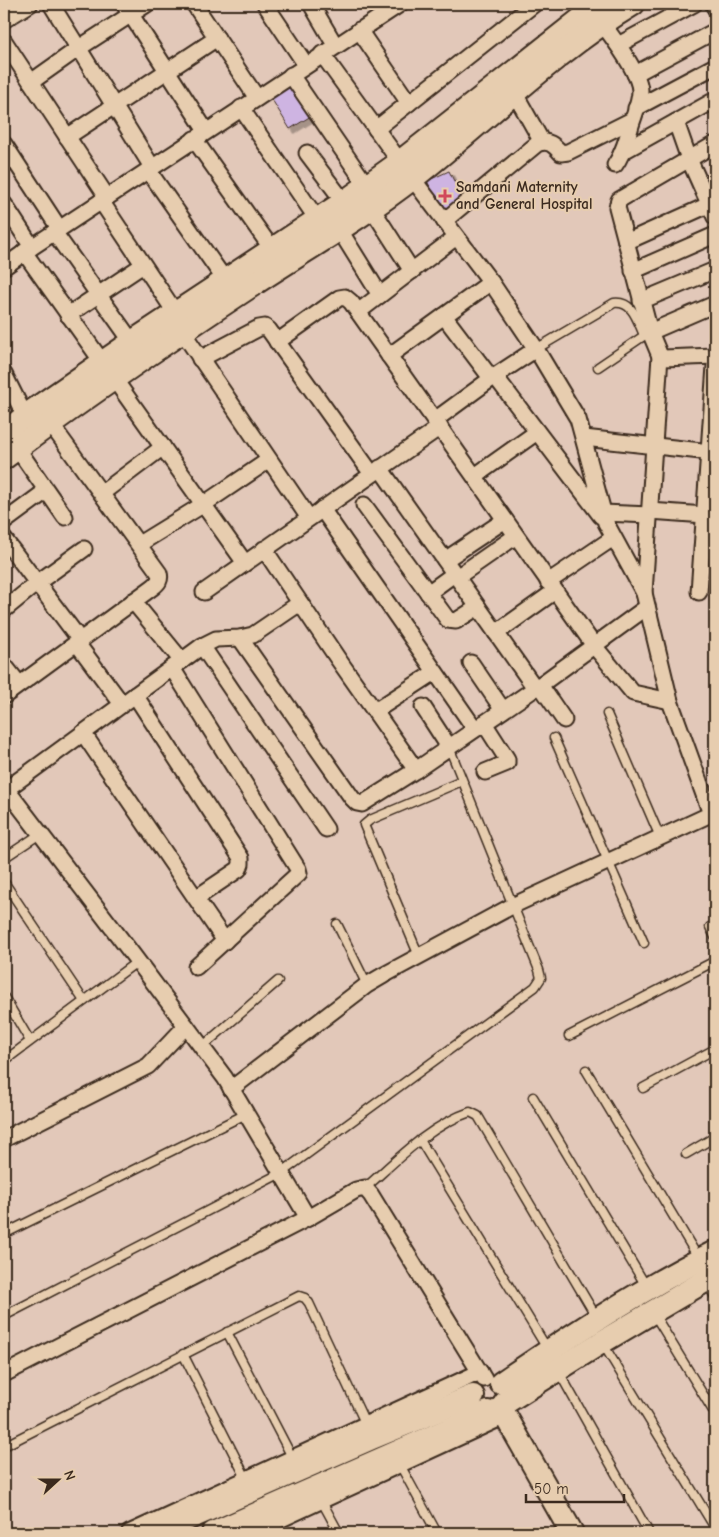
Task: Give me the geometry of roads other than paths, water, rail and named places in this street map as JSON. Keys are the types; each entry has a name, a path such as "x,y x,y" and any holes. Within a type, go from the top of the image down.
{"main road":[{"path":"406,170 601,14 625,6"},
{"path":"8,447 25,416 108,371 179,322 339,229 369,197 514,92 601,14"},
{"path":"8,447 50,423 108,371 132,342 179,322 225,280 344,202 369,197"},
{"path":"213,1533 318,1494 397,1459 492,1396 548,1350 648,1289 710,1273"},
{"path":"155,1533 249,1485 369,1431 492,1396 558,1370 652,1312 710,1273"},
{"path":"492,1396 572,1533"}],"street":[{"path":"4,20 30,4"},
{"path":"51,4 150,168 225,280"},
{"path":"31,82 127,9 147,4"},
{"path":"194,4 257,98"},
{"path":"265,4 306,65"},
{"path":"311,4 336,45"},
{"path":"4,267 28,249 400,4"},
{"path":"376,129 534,4"},
{"path":"618,45 694,4"},
{"path":"713,4 715,8"},
{"path":"127,9 167,71 200,135 272,249"},
{"path":"601,14 635,74 640,88 640,98 619,158 715,100"},
{"path":"359,30 409,103"},
{"path":"635,74 715,31"},
{"path":"67,137 217,38"},
{"path":"4,41 67,137 200,359 269,460 315,514 435,672 507,759 507,763 504,766 485,772"},
{"path":"231,1088 367,985 418,956 512,906 660,837 713,815 670,701 646,600 613,538 605,518 578,419 536,349 491,282 406,170 322,54"},
{"path":"444,221 542,142 548,142 562,153 568,152 715,66"},
{"path":"290,75 369,197 412,271"},
{"path":"514,92 542,142"},
{"path":"241,108 317,219"},
{"path":"626,242 713,208 689,159 676,122"},
{"path":"4,144 99,295 132,342"},
{"path":"240,638 357,803 365,803 595,647 646,600 660,356 647,333 641,301 617,207 619,200 715,144"},
{"path":"307,153 344,202"},
{"path":"6,213 68,315 245,563"},
{"path":"339,229 380,295"},
{"path":"633,271 715,234"},
{"path":"358,312 456,237"},
{"path":"68,315 143,265"},
{"path":"641,301 715,270"},
{"path":"389,356 491,282"},
{"path":"277,342 339,298 345,297 358,312 438,423 595,647 633,693 670,701"},
{"path":"647,333 715,304"},
{"path":"444,316 605,518"},
{"path":"200,359 259,328 265,327 269,330 445,560 496,633 564,720"},
{"path":"204,592 376,471 493,377 536,349"},
{"path":"660,356 663,358 715,356"},
{"path":"699,592 713,435 715,366"},
{"path":"5,380 25,416"},
{"path":"4,696 159,582 161,578 160,573 102,492 50,423"},
{"path":"475,476 537,432"},
{"path":"584,438 710,452"},
{"path":"8,447 46,491 65,517"},
{"path":"102,492 163,447"},
{"path":"139,544 204,504 269,460"},
{"path":"4,522 46,491"},
{"path":"364,505 448,620 456,621 478,607"},
{"path":"605,518 650,513 705,515"},
{"path":"445,560 505,520"},
{"path":"428,592 516,536"},
{"path":"496,633 613,538"},
{"path":"4,539 78,641 129,700 241,858 242,864 238,869 196,898"},
{"path":"4,610 84,549"},
{"path":"264,550 416,770"},
{"path":"133,601 177,665 299,873 196,967"},
{"path":"300,602 254,635 240,638 216,639 202,646 4,789 138,961 202,1047 231,1088 308,1218"},
{"path":"202,646 326,830"},
{"path":"471,663 503,710"},
{"path":"4,666 19,684"},
{"path":"375,711 435,672"},
{"path":"423,708 449,747"},
{"path":"83,733 225,941"},
{"path":"4,1139 148,1066 186,1026"},
{"path":"4,1374 308,1218 356,1190 365,1188 492,1396"},
{"path":"129,1533 249,1485"},
{"path":"251,1533 318,1494"}],"lane":[{"path":"536,349 614,303 626,304 631,308 647,333 598,367"},
{"path":"608,714 660,837"},
{"path":"554,738 644,943"},
{"path":"4,1316 281,1173 535,987 541,978 539,970 449,747"},
{"path":"418,956 364,826 370,820 462,781"},
{"path":"4,858 40,834"},
{"path":"4,882 84,1001"},
{"path":"338,924 367,985"},
{"path":"710,927 715,936"},
{"path":"4,1061 138,961"},
{"path":"569,1036 715,961"},
{"path":"202,1047 278,981"},
{"path":"4,997 30,1041"},
{"path":"643,1088 715,1049"},
{"path":"586,1070 710,1273"},
{"path":"533,1097 648,1289"},
{"path":"365,1188 420,1140 457,1117 470,1112 478,1116 598,1320"},
{"path":"4,1234 246,1114"},
{"path":"686,1154 715,1138"},
{"path":"420,1140 548,1350"},
{"path":"4,1446 299,1296 305,1298 309,1303 369,1431"},
{"path":"652,1312 715,1414"},
{"path":"227,1332 296,1464"},
{"path":"602,1342 715,1528"},
{"path":"182,1354 249,1485"},
{"path":"558,1370 649,1533"},
{"path":"397,1459 437,1533"},
{"path":"318,1494 339,1533"}],"place":[{"name":"Samdani Maternity and General Hospital","path":"445,196"}]}
